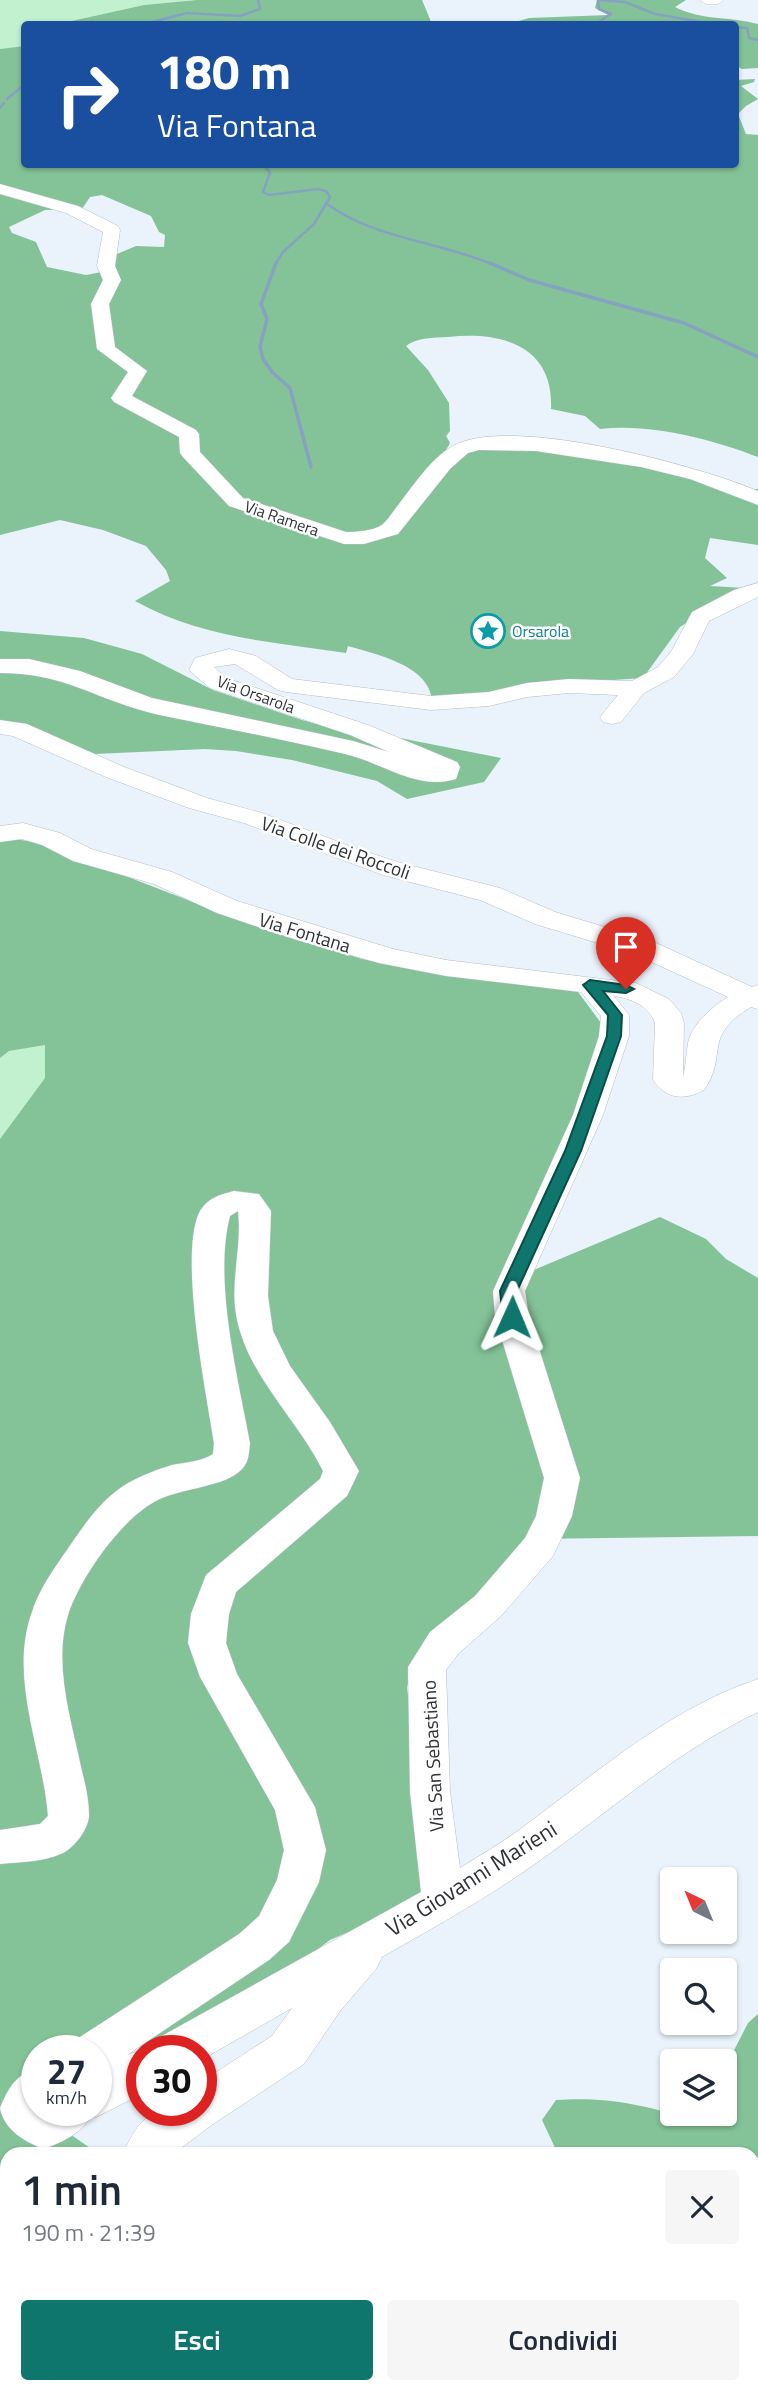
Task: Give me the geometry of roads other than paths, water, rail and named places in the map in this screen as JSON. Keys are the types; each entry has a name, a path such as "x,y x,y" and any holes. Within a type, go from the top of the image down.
{"street":[{"path":"707,0 717,0"},
{"name":"Via Ramera","path":"0,189 51,203 99,221 112,230 106,267 112,280 100,304 106,349 138,371 121,398 189,434 190,453 236,502 344,538 372,536 390,528 448,460 462,449 478,442 541,446 655,463 689,472 758,499"},
{"path":"612,717 636,688 666,672 681,654 700,617 742,595 758,590"},
{"name":"Via Orsarola","path":"0,666 29,666 80,678 145,704 353,748 394,761 422,775 437,777 447,774 448,766 348,726 218,683 201,670 202,663 224,656 237,657 263,667 272,677 286,685 431,703 489,699 527,690 569,686 636,688"},
{"name":"Via Colle dei Roccoli","path":"0,727 18,729 55,748 139,781 198,803 253,818 343,853 392,869 490,894 545,918 644,948 756,1002"},
{"name":"Via Fontana","path":"0,834 23,831 82,855 163,878 239,911 389,957 446,968 606,987"},
{"path":"606,987 645,995 666,1009 670,1019 668,1080 677,1088 692,1085 699,1076 705,1037 721,1016 756,1002 758,1024"},
{"name":"Via San Sebastiano","path":"443,1901 430,1791 427,1667 444,1643 488,1606 540,1546 554,1516 562,1478 512,1317 509,1291 583,1125 614,1036 615,1015 606,987"},
{"path":"0,1847 50,1840 61,1831 69,1818 67,1794 50,1715 44,1651 49,1616 64,1583 107,1520 140,1493 173,1478 213,1471 230,1460 232,1443 214,1333 210,1232 215,1215 223,1205 234,1200 248,1201 255,1211 252,1308 262,1345 283,1382 332,1452 341,1471 334,1487 219,1586 210,1614 207,1643 219,1677 295,1807 305,1850 298,1882 274,1928 254,1947 211,1978 112,2042"},
{"name":"Via Giovanni Marieni","path":"204,2035 443,1901 530,1845 643,1760 704,1720 758,1695"},
{"path":"217,2097 288,2050 325,1997 379,1937"},
{"path":"151,2147 159,2136 174,2126"}],"waterway":[{"path":"156,21 187,13 240,16 260,9 258,0"},
{"path":"598,0 599,9 611,14 600,21"},
{"path":"599,0 625,2 655,14 696,21"},
{"path":"739,27 747,28 749,38 758,40"},
{"path":"7,99 21,87"},
{"path":"0,108 4,103"},
{"path":"266,168 270,173 263,192 269,195 318,189 326,191 330,197 314,224 283,252 276,264"},
{"path":"327,204 346,216 387,233 494,265"},
{"path":"490,263 529,280 684,323 758,357"},
{"path":"276,264 261,304 267,319 260,347 263,359 273,373 290,388 311,467"}],"place":[{"name":"Orsarola","path":"488,631"}]}
